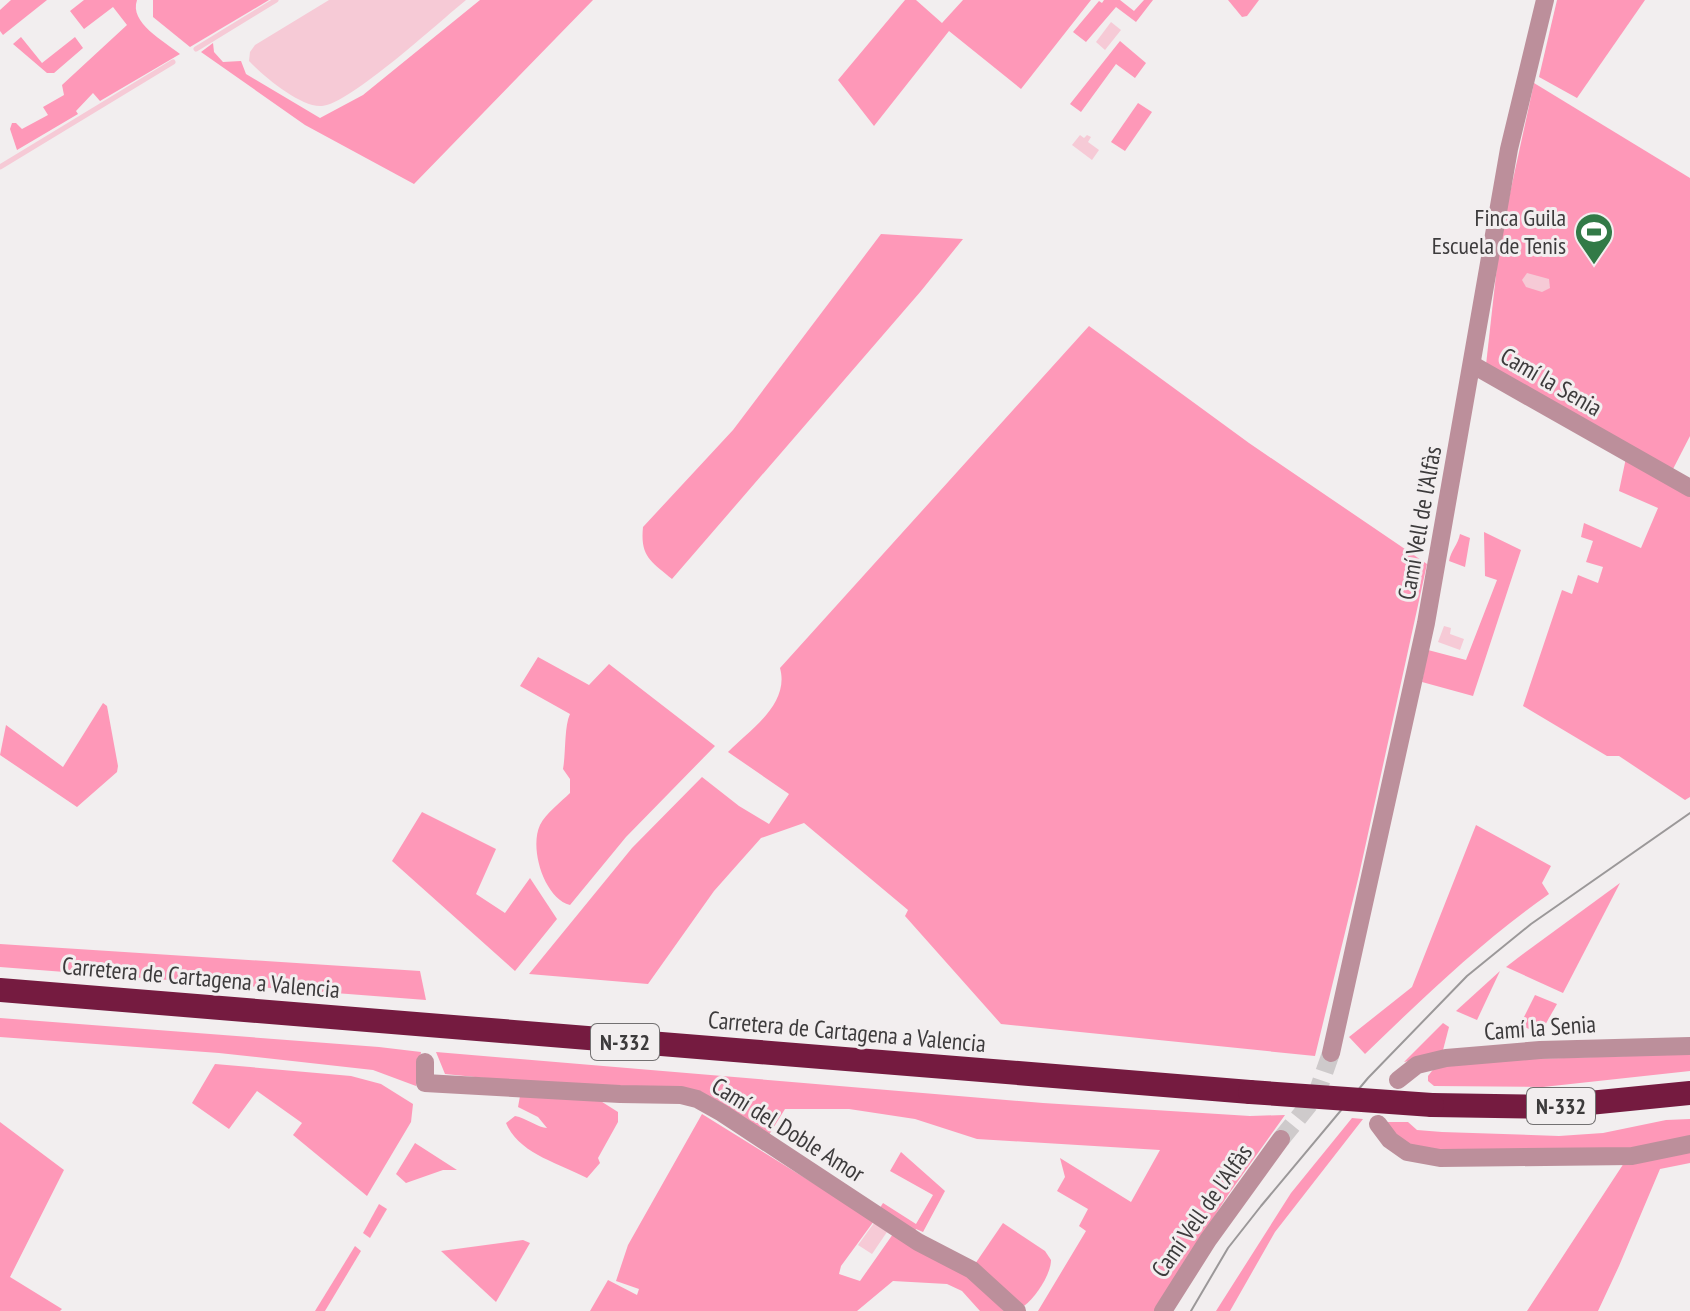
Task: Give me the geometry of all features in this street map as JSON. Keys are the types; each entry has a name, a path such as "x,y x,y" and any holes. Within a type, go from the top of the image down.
{"highway":[{"name":"Carretera de Cartagena a Valencia","path":"0,990 1432,1105 1549,1107 1690,1093"}],"street":[{"name":"Camí Vell de l'Alfàs","path":"1331,1053 1426,623 1509,149 1545,0"},
{"name":"Camí la Senia","path":"1473,365 1690,488"},
{"name":"Camí la Senia","path":"1398,1080 1417,1065 1446,1058 1540,1050 1690,1046"},
{"name":"Camí del Doble Amor","path":"425,1062 425,1083 681,1095 697,1099 918,1242 972,1270 1017,1311"},
{"path":"1378,1124 1390,1140 1407,1152 1440,1158 1632,1156 1690,1144"},
{"name":"Camí Vell de l'Alfàs","path":"1163,1311 1208,1240 1281,1139"}],"shaded area":[{"path":"11,0 47,0 3,35 0,31 0,10"},
{"path":"84,0 137,0 138,16 143,24 180,54 100,101 93,93 76,111 78,114 17,150 10,129 12,123 22,129 48,115 43,107 64,95 62,85 127,25 113,7 84,29 70,11"},
{"path":"153,0 269,0 190,47 153,17"},
{"path":"329,0 466,0 353,92 322,106 293,97 249,61 255,45"},
{"path":"480,0 593,0 414,184 305,125 201,52 213,43 214,52 223,62 241,61 246,74 320,118 363,95"},
{"path":"905,0 916,0 942,23 963,0 1091,0 1021,89 949,31 874,126 838,80"},
{"path":"1104,0 1120,0 1134,11 1144,0 1153,0 1136,22 1116,7 1086,42 1073,32 1099,1 1102,3"},
{"path":"1228,0 1259,0 1247,16 1242,17"},
{"path":"1557,0 1645,0 1577,98 1539,77"},
{"path":"1111,22 1121,30 1105,50 1096,42"},
{"path":"21,37 42,63 75,37 83,48 54,73 47,73 13,44"},
{"path":"1120,41 1146,63 1135,78 1116,64 1081,112 1070,104"},
{"name":"Finca Guila Escuela de Tenis","path":"1534,83 1690,178 1690,436 1672,471 1486,365 1500,239"},
{"path":"1138,103 1152,112 1125,151 1111,142"},
{"path":"1080,135 1091,137 1088,142 1099,150 1092,160 1072,145"},
{"path":"881,234 963,239 672,579 648,558 643,545 643,527 733,430"},
{"path":"1527,273 1549,279 1550,288 1542,292 1526,287 1522,280"},
{"path":"1089,326 1249,443 1427,564 1359,875 1315,1056 1001,1024 905,916 908,910 804,823 761,838 714,891 648,984 529,974 632,848 702,777 739,806 769,824 789,794 728,752 774,705 782,681 780,668"},
{"path":"1626,458 1690,495 1690,797 1685,800 1619,756 1607,756 1523,706 1562,590 1572,594 1578,575 1598,583 1603,567 1586,562 1593,541 1581,537 1584,523 1641,548 1658,508 1619,491"},
{"path":"1484,532 1521,550 1473,696 1422,682 1428,650 1466,660 1497,580 1485,576"},
{"path":"1460,534 1470,538 1465,567 1449,561"},
{"path":"1444,626 1451,628 1450,634 1464,639 1460,650 1438,642"},
{"path":"538,657 589,685 609,664 715,746 626,837 570,905 553,893 546,883 536,846 540,825 570,793 570,779 563,769 570,714 520,686"},
{"path":"103,703 107,706 117,772 77,807 0,755 6,725 63,767"},
{"path":"422,812 496,849 476,894 505,913 530,878 557,919 515,971 392,861"},
{"path":"1476,825 1551,866 1542,883 1549,894 1477,950 1365,1054 1349,1037 1412,987"},
{"path":"1620,883 1563,993 1506,967 1519,957"},
{"path":"0,944 420,971 426,1000 0,967"},
{"path":"1500,971 1477,1020 1456,1011"},
{"path":"1535,995 1557,1004 1540,1034 1520,1025"},
{"path":"0,1018 421,1052 416,1086 373,1070 219,1053 0,1037"},
{"path":"1443,1023 1449,1027 1442,1054 1404,1062"},
{"path":"436,1052 1043,1103 1250,1116 1285,1115 1228,1195 1154,1311 1038,1311 1086,1231 1079,1226 1088,1209 1057,1191 1065,1177 1060,1158 1131,1202 1160,1150 977,1139 915,1119 849,1109 785,1109 767,1138 713,1101 445,1074"},
{"path":"1690,1054 1690,1071 1543,1087 1434,1086 1428,1081 1435,1067 1471,1061"},
{"path":"215,1064 351,1076 381,1084 413,1104 411,1122 367,1196 293,1135 302,1123 257,1091 229,1129 192,1103"},
{"path":"520,1096 599,1100 618,1112 618,1122 598,1158 600,1163 587,1178 530,1150 512,1134 506,1123 515,1116 547,1128 538,1117 518,1107"},
{"path":"702,1114 874,1221 841,1266 839,1274 860,1281 893,1234 967,1273 1004,1311 980,1311 962,1291 947,1284 893,1281 857,1311 590,1311 608,1280 637,1295 639,1289 616,1281 628,1245"},
{"path":"1352,1118 1363,1119 1275,1232 1230,1311 1216,1311 1291,1193"},
{"path":"1690,1119 1690,1139 1628,1150 1444,1154 1402,1142 1385,1122 1408,1122 1417,1130 1559,1136 1603,1133 1666,1120"},
{"path":"0,1122 64,1170 10,1277 62,1309 60,1311 0,1311"},
{"path":"415,1143 457,1170 443,1170 406,1183 396,1174"},
{"path":"901,1152 945,1191 923,1232 916,1229 913,1234 878,1211 883,1203 916,1224 933,1195 890,1171"},
{"path":"1690,1152 1690,1163 1660,1169 1598,1311 1527,1311 1624,1163"},
{"path":"379,1204 387,1209 370,1238 363,1233"},
{"path":"874,1223 887,1232 872,1254 858,1245"},
{"path":"1003,1223 1045,1251 1051,1260 1042,1285 1024,1306 975,1264"},
{"path":"523,1240 530,1243 496,1302 441,1251"},
{"path":"355,1246 361,1251 325,1311 315,1311"}],"waterway":[{"path":"196,49 276,0"},
{"path":"0,167 173,62"}],"tunnel":[{"path":"1281,1139 1316,1096 1331,1053"}],"tram line":[{"path":"1191,1311 1228,1248 1261,1206 1368,1078 1467,976 1531,924 1690,813"}],"place":[{"name":"Finca Guila Escuela de Tenis","path":"1594,266"}]}
